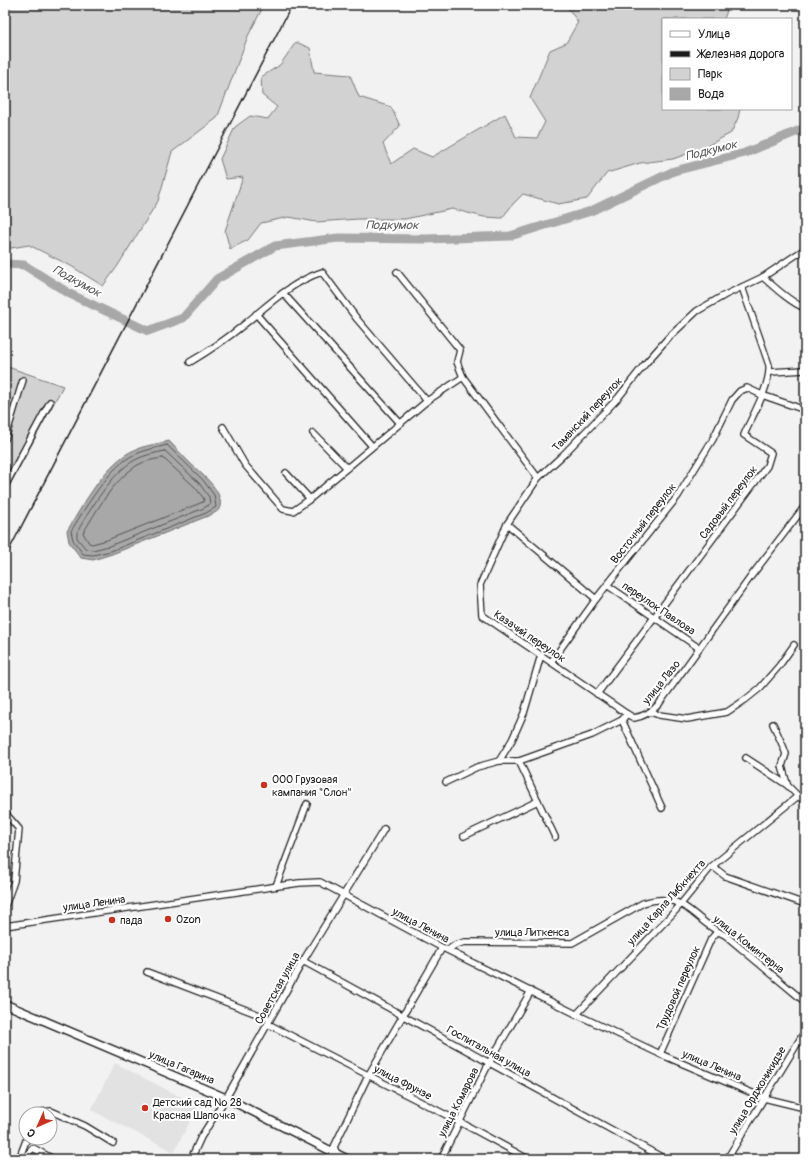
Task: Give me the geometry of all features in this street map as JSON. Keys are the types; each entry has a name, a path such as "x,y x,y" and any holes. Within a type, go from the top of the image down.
{"main road":[{"name":"улица Гагарина","path":"5,1004 226,1098 336,1156 347,1159"}],"street":[{"name":"Таманский переулок","path":"507,524 538,478 563,456 618,398 668,338 697,312 725,295 764,277 805,249"},
{"path":"190,362 245,324 283,294 311,276 322,272 357,319 427,401"},
{"path":"397,272 460,350 458,362 463,376 538,478"},
{"path":"764,277 772,286 805,308"},
{"path":"742,287 769,365 770,372 805,370"},
{"path":"283,294 400,423"},
{"path":"256,314 372,446"},
{"name":"Садовый переулок","path":"597,694 767,466 771,453 744,435 762,395 770,372"},
{"path":"223,427 245,465 284,509 293,512 427,401 463,376"},
{"path":"5,440 23,380"},
{"name":"Восточный переулок","path":"551,662 596,599 678,496 713,439 732,400 740,391 747,388 762,395"},
{"path":"762,395 805,410"},
{"path":"5,486 50,402"},
{"path":"313,432 347,468"},
{"path":"286,473 310,499"},
{"name":"улица Лазо","path":"627,714 634,718 645,716 659,704 752,575 805,506"},
{"path":"507,524 596,599"},
{"name":"Казачий переулок","path":"507,524 480,585 482,616 627,714"},
{"name":"переулок Павлова","path":"607,585 699,648"},
{"path":"651,712 660,715 687,719 727,712 760,688 779,666 794,645"},
{"path":"499,761 512,740 524,713 541,655"},
{"path":"446,782 477,767 499,761 519,761 592,735 622,720 627,714"},
{"path":"622,720 662,808"},
{"path":"773,724 786,754 782,766 787,785"},
{"path":"746,758 787,785 805,802"},
{"path":"519,761 555,837"},
{"name":"улица Карла Либкнехта","path":"576,1014 679,904 711,867 798,796"},
{"path":"464,836 538,801"},
{"path":"276,886 307,804"},
{"path":"5,813 19,829 14,881 5,906"},
{"name":"Советская улица","path":"191,1159 201,1137 226,1098 303,961 384,829"},
{"path":"711,867 725,876 805,904"},
{"name":"улица Ленина","path":"5,926 299,882 320,882 445,949 660,1054 764,1098 805,1108"},
{"name":"улица Литкенса","path":"445,949 465,942 572,943 643,903 655,900 666,900 679,904"},
{"name":"улица Коминтерна","path":"679,904 688,908 717,932 725,935 805,1002"},
{"name":"Трудовой переулок","path":"660,1054 711,940 717,932"},
{"path":"336,1156 334,1147 368,1076 445,949"},
{"name":"Госпитальная улица","path":"303,961 665,1159"},
{"name":"улица Фрунзе","path":"147,972 269,1022 368,1076 460,1122 528,1159"},
{"name":"улица Комарова","path":"441,1159 489,1063 531,991"},
{"name":"улица Орджоникидзе","path":"727,1159 805,1031"},
{"path":"58,1114 85,1126 113,1143"},
{"path":"19,1159 23,1146"},
{"path":"23,1159 33,1148 53,1159"}],"shaded area":[{"name":"Детский сад № 28 Красная Шапочка","path":"115,1063 198,1106 174,1152 91,1110"}],"green space":[{"path":"5,5 264,5 248,36 217,118 172,152 158,201 117,267 103,286 71,266 29,245 5,249"},
{"path":"566,5 729,5 724,18 662,18 662,110 740,110 731,133 703,148 673,159 640,163 607,173 587,199 558,204 523,194 502,218 484,217 452,209 405,219 358,219 316,222 289,217 261,223 248,240 230,249 225,231 243,177 226,179 220,159 235,127 250,116 268,119 277,107 262,95 261,77 280,65 296,42 310,48 314,72 350,75 359,97 391,107 400,126 383,144 391,164 413,149 432,157 505,114 516,137 537,138 545,122 530,98 550,50 566,43 578,22"},
{"path":"5,366 63,386 5,494"}],"water":[{"path":"169,441 215,488 220,501 220,507 218,510 208,516 112,554 93,560 81,558 69,542 67,531 87,498 103,476 120,458 130,452"}],"waterway":[{"name":"Подкумок","path":"5,264 24,265 70,294 148,331 183,318 217,279 275,246 338,238 426,239 510,236 591,211 674,171 745,153 805,128"}],"railway":[{"path":"5,558 292,5"}],"place":[{"name":"ООО Грузовая кампания \"Слон\"","path":"264,785"},
{"name":"Ozon","path":"168,919"},
{"name":"пада","path":"112,920"},
{"name":"Детский сад № 28 Красная Шапочка","path":"145,1108"}]}
